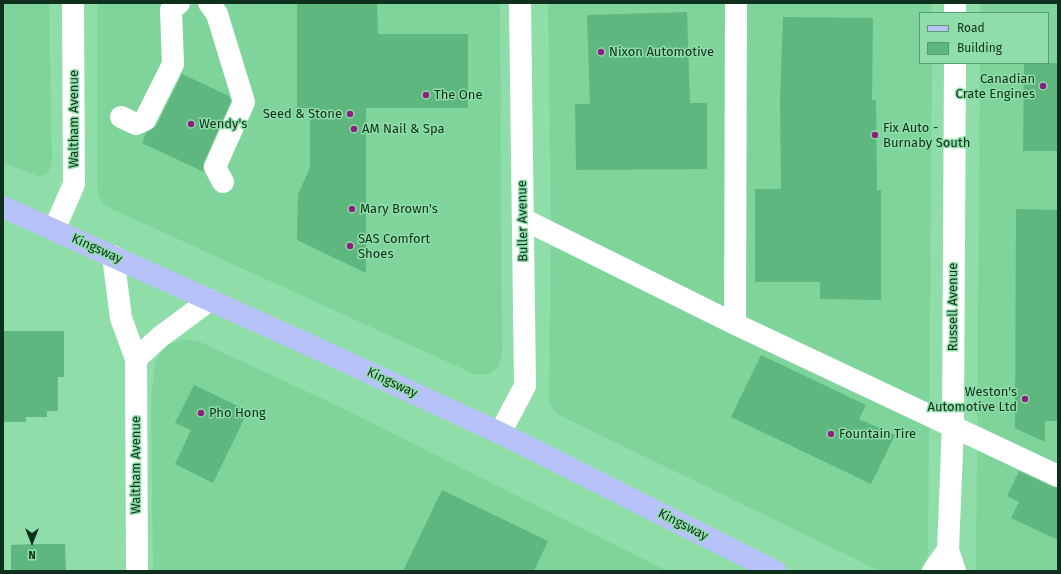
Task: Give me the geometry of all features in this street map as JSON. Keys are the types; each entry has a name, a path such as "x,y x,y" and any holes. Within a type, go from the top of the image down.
{"main road":[{"name":"Kingsway","path":"3,207 500,433 775,571"}],"street":[{"name":"Waltham Avenue","path":"54,230 74,184 73,3"},
{"path":"121,117 136,124 145,120 173,64 171,10 179,3"},
{"path":"209,3 218,14 244,102 215,167 222,182"},
{"name":"Buller Avenue","path":"500,433 525,386 520,3"},
{"path":"735,324 736,3"},
{"name":"Russell Avenue","path":"955,64 953,426 948,550 955,571"},
{"path":"523,219 735,324 1058,476"},
{"name":"Waltham Avenue","path":"113,256 121,318 136,359 137,571"},
{"path":"136,359 160,337 210,300"},
{"path":"933,571 948,550"}],"shaded area":[{"path":"3,3 49,3 52,164 47,174 40,177 3,163"},
{"path":"97,3 500,3 502,355 498,367 491,373 474,374 103,204 97,189"},
{"path":"548,3 932,3 932,12 919,12 919,64 932,64 928,553 927,560 922,571 880,571 559,415 554,411 549,400 551,233"},
{"path":"980,3 1058,3 1058,571 976,571 980,64 1049,64 1049,12 980,12"},
{"path":"181,340 200,342 338,406 667,571 153,571 151,401 155,364 158,356 167,345"}],"building":[{"path":"297,3 377,3 378,34 468,34 468,108 366,108 366,273 297,240 298,194 310,168 310,108 297,108"},
{"path":"687,12 690,103 707,103 707,169 576,170 575,104 590,104 587,15"},
{"path":"783,17 873,18 872,100 876,100 877,190 881,190 881,300 820,299 820,282 755,282 755,189 781,189 780,100"},
{"path":"1058,63 1058,151 1023,151 1024,64"},
{"path":"182,74 229,96 231,101 204,162 204,172 142,143 146,133 156,126"},
{"path":"1016,209 1058,210 1058,421 1045,421 1045,442 1015,428"},
{"path":"3,331 64,331 64,377 58,377 58,411 47,411 47,417 26,417 26,422 3,422"},
{"path":"761,355 866,405 859,419 895,435 871,484 731,417"},
{"path":"194,385 248,411 213,483 175,464 191,430 175,423"},
{"path":"1019,471 1058,488 1058,540 1011,518 1019,502 1007,496"},
{"path":"442,490 548,541 534,571 403,571"},
{"path":"65,544 66,571 11,571 11,545"}],"place":[{"name":"Nixon Automotive","path":"601,52"},
{"name":"Canadian Crate Engines","path":"1043,86"},
{"name":"The One","path":"426,95"},
{"name":"Seed & Stone","path":"350,114"},
{"name":"Wendy's","path":"191,124"},
{"name":"AM Nail & Spa","path":"354,129"},
{"name":"Fix Auto - Burnaby South","path":"875,135"},
{"name":"Mary Brown's","path":"352,209"},
{"name":"SAS Comfort Shoes","path":"350,246"},
{"name":"Weston's Automotive Ltd","path":"1025,399"},
{"name":"Pho Hong","path":"201,413"},
{"name":"Fountain Tire","path":"831,434"}]}
